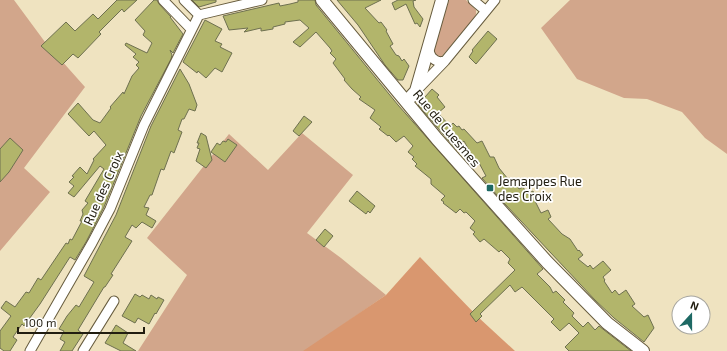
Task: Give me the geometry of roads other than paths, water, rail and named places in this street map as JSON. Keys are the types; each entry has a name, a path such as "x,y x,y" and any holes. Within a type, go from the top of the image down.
{"street":[{"path":"162,0 191,29"},
{"path":"184,0 198,14 262,0"},
{"name":"Rue de Cuesmes","path":"322,0 437,139 547,262 607,323 643,351"},
{"path":"416,91 442,0"},
{"path":"473,0 486,11"},
{"path":"407,101 445,61 495,0"},
{"name":"Rue des Croix","path":"33,350 110,209 144,125 198,14"},
{"path":"428,46 429,55 432,58 440,62 445,61"},
{"path":"84,351 114,301"}],"place":[{"name":"Jemappes Rue des Croix","path":"490,188"}]}
